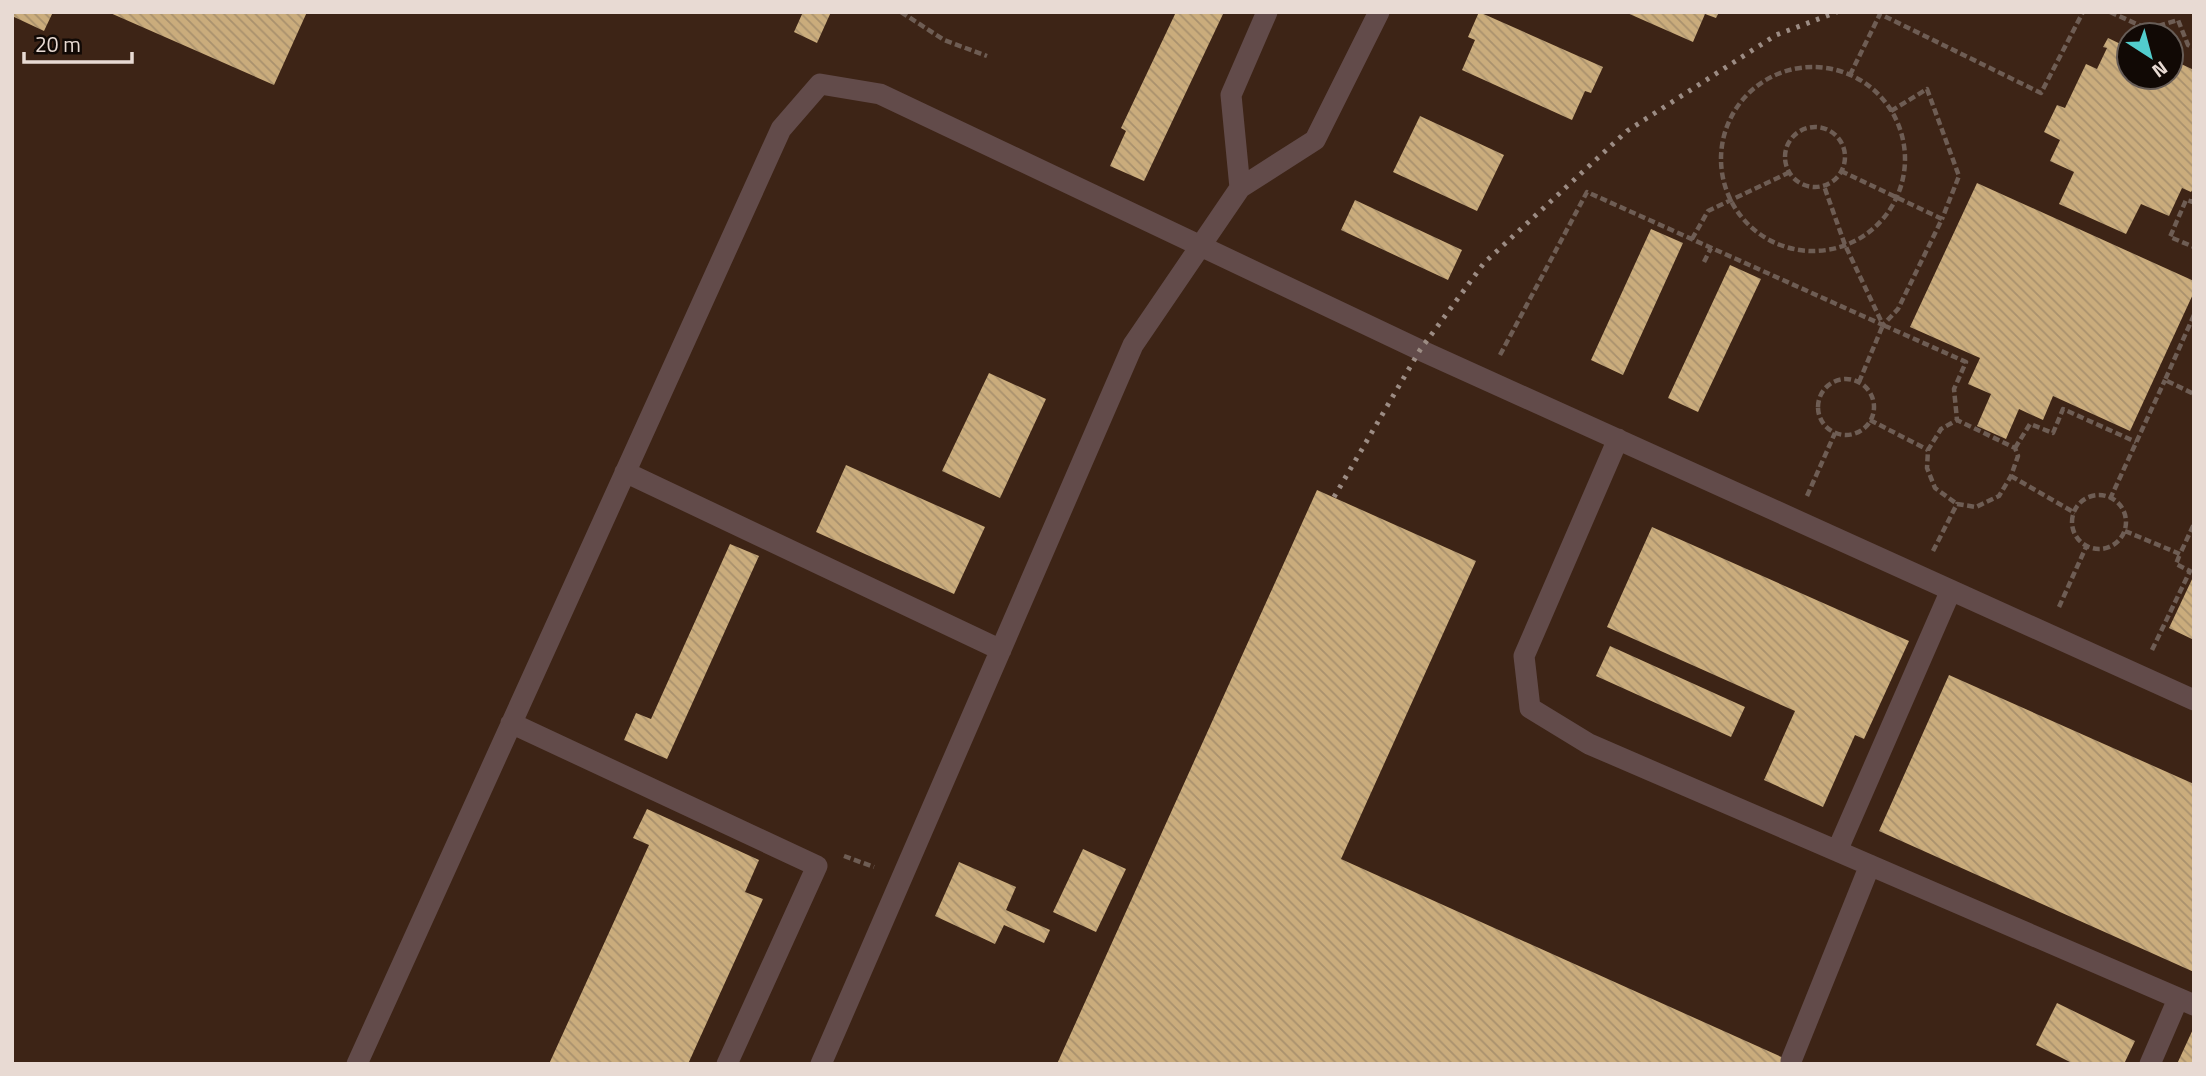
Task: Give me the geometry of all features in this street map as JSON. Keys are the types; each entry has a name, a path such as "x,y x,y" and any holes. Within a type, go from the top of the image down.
{"lane":[{"path":"1240,188 1231,95 1267,12"},
{"path":"821,1064 1133,345 1240,188 1315,140 1379,12"},
{"path":"357,1064 781,129 820,84 880,94 1486,380 2194,699"},
{"path":"1618,439 1524,656 1530,708 1589,744 2186,1002 2150,1064"},
{"path":"625,472 1001,650"},
{"path":"1837,851 1951,590"},
{"path":"511,723 817,866 727,1064"},
{"path":"1791,1061 1870,865"}],"path":[{"path":"901,12 944,40 987,56"},
{"path":"1850,75 1877,13 2041,93 2083,12"},
{"path":"2110,12 2148,29 2178,20 2192,45"},
{"path":"1809,66 1838,69 1864,81 1886,101 1891,111 1900,126 1905,155 1902,183 1890,209 1870,230 1846,245 1817,251 1788,248 1762,236 1741,217 1727,191 1721,163 1724,134 1736,108 1756,87 1781,72 1809,66"},
{"path":"1859,382 1884,325 1898,309 1942,219 1959,176 1927,89 1891,111"},
{"path":"1820,127 1836,135 1845,150 1844,167 1834,182 1818,188 1801,186 1788,173 1784,157 1789,140 1803,129 1820,127"},
{"path":"1841,171 1942,219"},
{"path":"1692,239 1708,211 1788,173"},
{"path":"1824,186 1846,245 1884,325"},
{"path":"1486,380 1587,192 1966,362 1954,389 1957,420"},
{"path":"2194,200 2186,200 2170,237 2194,247"},
{"path":"1703,262 1711,248"},
{"path":"2110,499 2194,315"},
{"path":"1848,378 1864,384 1873,397 1874,413 1870,420 1866,427 1851,434 1835,433 1823,424 1818,408 1821,393 1833,381 1848,378"},
{"path":"2165,380 2194,394"},
{"path":"2015,448 2030,424 2053,433 2063,409 2136,442"},
{"path":"1870,420 1928,450"},
{"path":"1957,420 1991,434 2015,448 2018,456 2011,476 1999,496 1976,507 1957,504 1935,488 1927,468 1928,450 1941,429 1957,420"},
{"path":"1796,520 1835,433"},
{"path":"2011,476 2075,513"},
{"path":"2104,495 2110,499 2118,503 2126,516 2125,531 2116,544 2102,550 2086,547 2075,536 2071,521 2077,507 2089,497 2104,495"},
{"path":"1920,576 1957,504"},
{"path":"2140,675 2190,570 2176,564 2194,524"},
{"path":"2125,531 2180,554"},
{"path":"2047,634 2086,547"},
{"path":"817,866 846,855 902,878"}],"shaded area":[{"path":"12,12 2194,12 2194,1064 12,1064"}],"building":[{"path":"12,12 53,12 44,31 12,16"},
{"path":"108,12 307,12 274,85"},
{"path":"803,12 831,12 817,43 794,32"},
{"path":"1176,12 1224,12 1144,181 1110,166 1126,131 1121,128"},
{"path":"1479,12 1603,67 1591,93 1585,91 1572,120 1462,70 1475,40 1468,37"},
{"path":"1625,12 1719,12 1716,18 1705,14 1693,42"},
{"path":"2108,38 2115,41 2115,91 2185,91 2185,66 2194,70 2194,187 2191,192 2182,188 2169,216 2141,204 2126,234 2059,204 2074,172 2050,161 2060,140 2044,132 2057,105 2065,108 2086,64 2097,69 2107,48 2103,47"},
{"path":"1420,116 1504,155 1477,211 1393,172"},
{"path":"1977,183 2194,281 2194,292 2130,431 2053,396 2043,420 2019,409 2006,439 1977,426 1991,394 1968,384 1980,358 1910,327"},
{"path":"1355,200 1462,250 1448,280 1341,230"},
{"path":"1651,229 1683,243 1623,375 1591,360"},
{"path":"1730,265 1761,279 1698,412 1668,398"},
{"path":"989,373 1046,399 1000,498 942,471"},
{"path":"846,465 985,527 954,594 816,532"},
{"path":"1317,490 1476,561 1341,859 1797,1064 1057,1064"},
{"path":"1652,527 1909,641 1864,739 1855,735 1823,807 1764,780 1795,711 1607,627"},
{"path":"730,544 759,556 667,759 624,740 636,713 651,719"},
{"path":"2194,575 2194,640 2169,628"},
{"path":"1610,646 1745,707 1731,737 1596,676"},
{"path":"1949,675 2194,784 2194,972 1879,831"},
{"path":"647,809 759,860 745,892 763,899 688,1064 549,1064 649,845 633,838"},
{"path":"1083,849 1126,869 1096,932 1053,912"},
{"path":"959,862 1016,887 1006,910 1050,930 1044,943 1004,925 995,944 935,916"},
{"path":"2057,1003 2135,1041 2124,1064 2074,1064 2036,1045"},
{"path":"2194,1027 2194,1064 2177,1064"}],"railway":[{"path":"1334,497 1420,350 1484,263 1627,131 1776,35 1837,12"}]}
